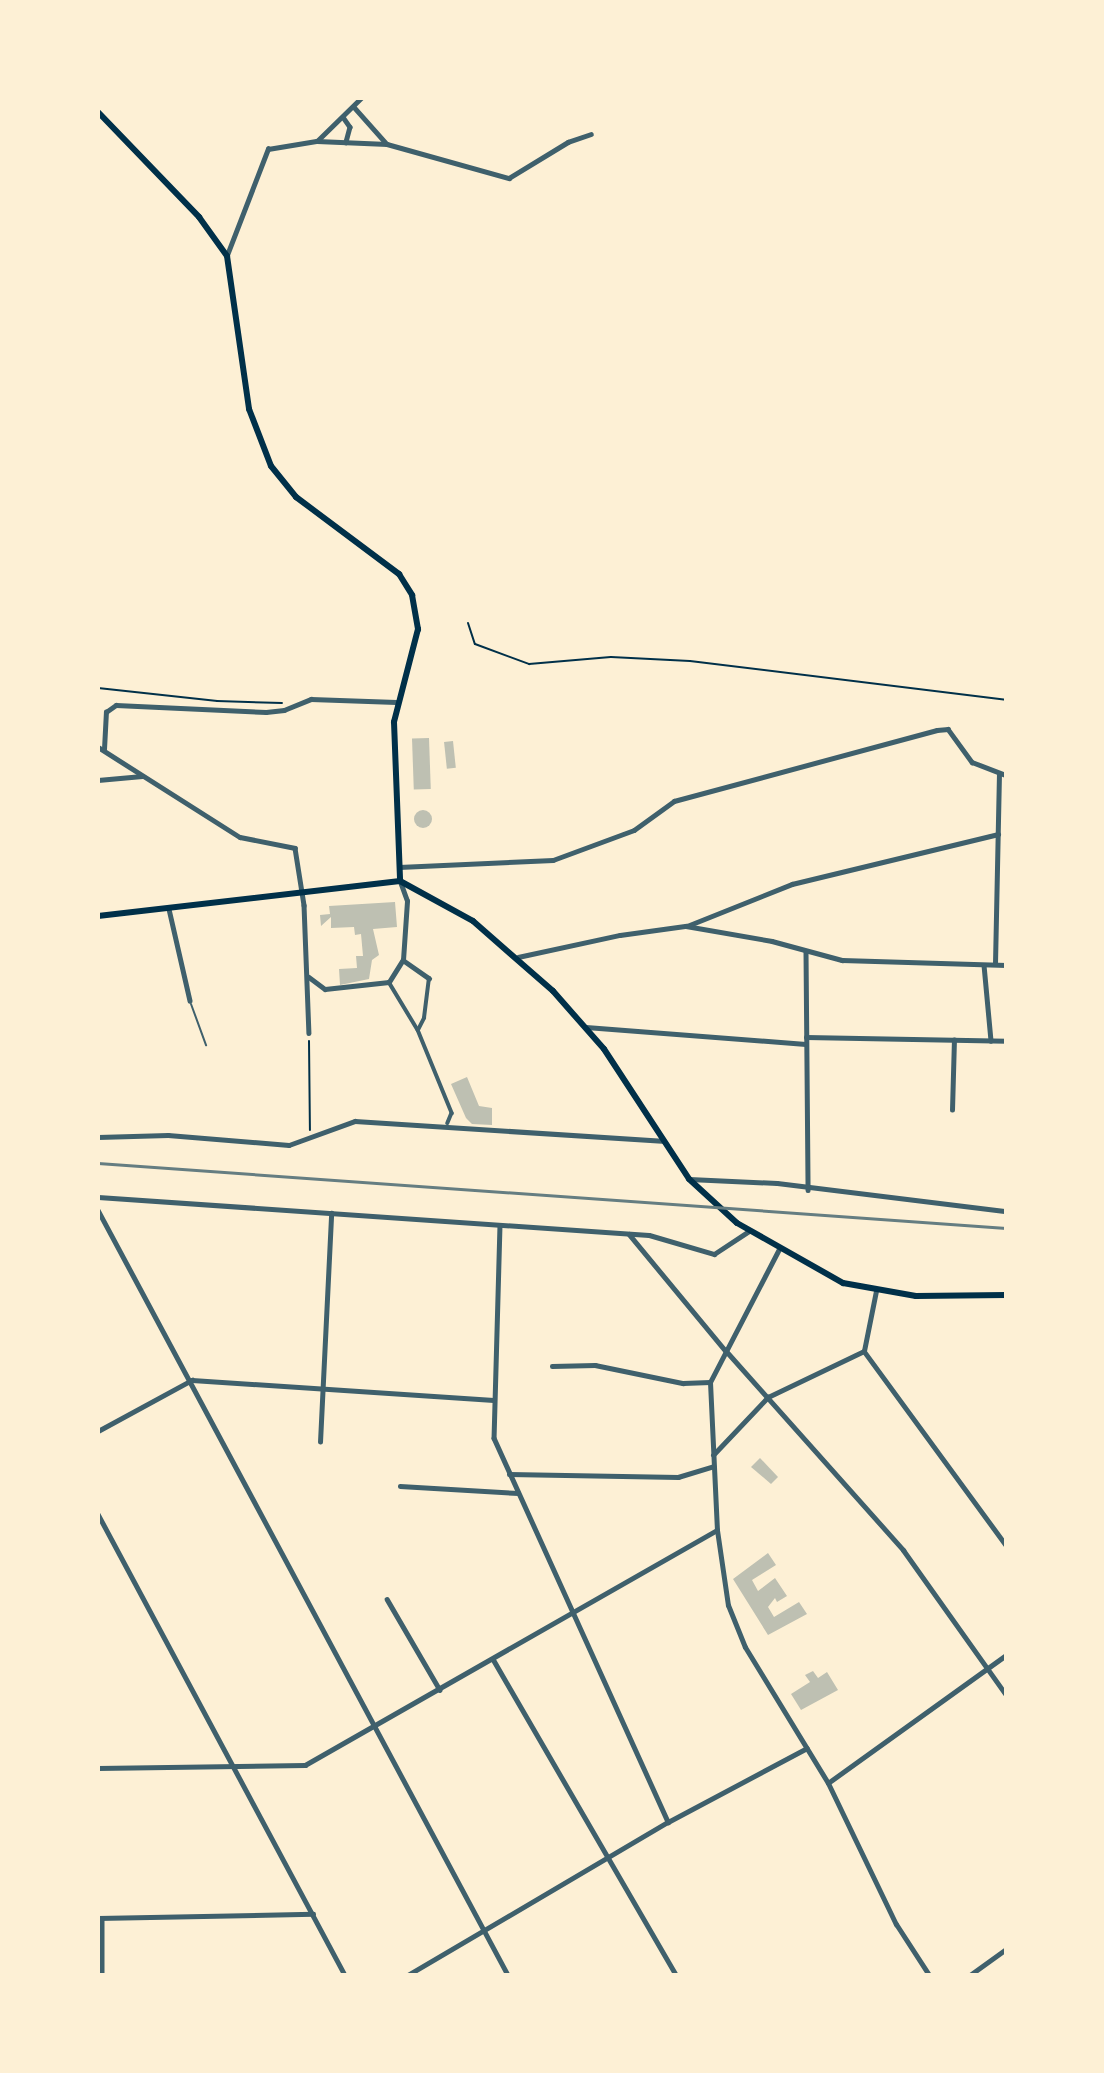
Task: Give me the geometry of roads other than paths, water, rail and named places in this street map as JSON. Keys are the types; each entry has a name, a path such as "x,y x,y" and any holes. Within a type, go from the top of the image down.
{"main road":[{"path":"98,112 199,217 227,256 248,409 271,466 296,497 399,574 412,595 418,629 396,702 400,881"},
{"path":"98,916 400,881 473,921 518,957 586,1027 620,1071 661,1141 689,1179 749,1231 843,1283 876,1291 934,1297 1006,1295"}],"street":[{"path":"317,141 361,98"},
{"path":"354,107 387,144"},
{"path":"343,117 351,127 345,142"},
{"path":"227,256 268,149 317,141 387,144 509,178 568,142 591,134"},
{"path":"309,1033 303,893 295,848 240,837 101,748 106,712 116,705 266,712 284,710 311,699 396,702"},
{"path":"399,867 426,868 553,860 634,830 674,802 948,729 972,762 1006,775"},
{"path":"995,964 999,774"},
{"path":"98,780 144,776"},
{"path":"518,957 620,934 686,926 792,884 998,834"},
{"path":"389,982 403,960 407,901 400,881"},
{"path":"169,909 190,1001"},
{"path":"686,926 842,960 1006,965"},
{"path":"806,951 808,1189"},
{"path":"403,960 429,978 424,1018 418,1030"},
{"path":"984,965 991,1041"},
{"path":"308,976 325,989 389,982"},
{"path":"389,982 418,1030 452,1113 445,1130"},
{"path":"586,1027 806,1044"},
{"path":"806,1037 1006,1041"},
{"path":"952,1110 954,1040"},
{"path":"98,1137 168,1135 275,1145 310,1138 355,1121 445,1130 507,1130 661,1141"},
{"path":"689,1179 769,1182 808,1189 1006,1211"},
{"path":"98,1197 663,1237 715,1254 749,1231"},
{"path":"98,1210 192,1380 508,1975"},
{"path":"320,1443 331,1213"},
{"path":"500,1224 494,1438 668,1822"},
{"path":"629,1234 725,1350 903,1550 1006,1695"},
{"path":"779,1249 710,1382 717,1530 733,1622 828,1783 896,1924 929,1975"},
{"path":"876,1291 864,1351 1006,1545"},
{"path":"713,1455 768,1396 864,1351"},
{"path":"552,1366 595,1365 683,1383 710,1382"},
{"path":"98,1431 192,1380 323,1387 493,1401"},
{"path":"509,1474 678,1477 713,1466"},
{"path":"400,1486 518,1493"},
{"path":"98,1514 345,1975"},
{"path":"98,1768 305,1765 717,1530"},
{"path":"387,1599 440,1690"},
{"path":"828,1783 1006,1655"},
{"path":"493,1659 676,1975"},
{"path":"408,1975 668,1822 807,1748"},
{"path":"102,1975 100,1918 313,1914"},
{"path":"970,1975 1006,1949"}],"lane":[{"path":"190,1001 206,1045"}],"railway":[{"path":"98,1163 1006,1228"}]}
